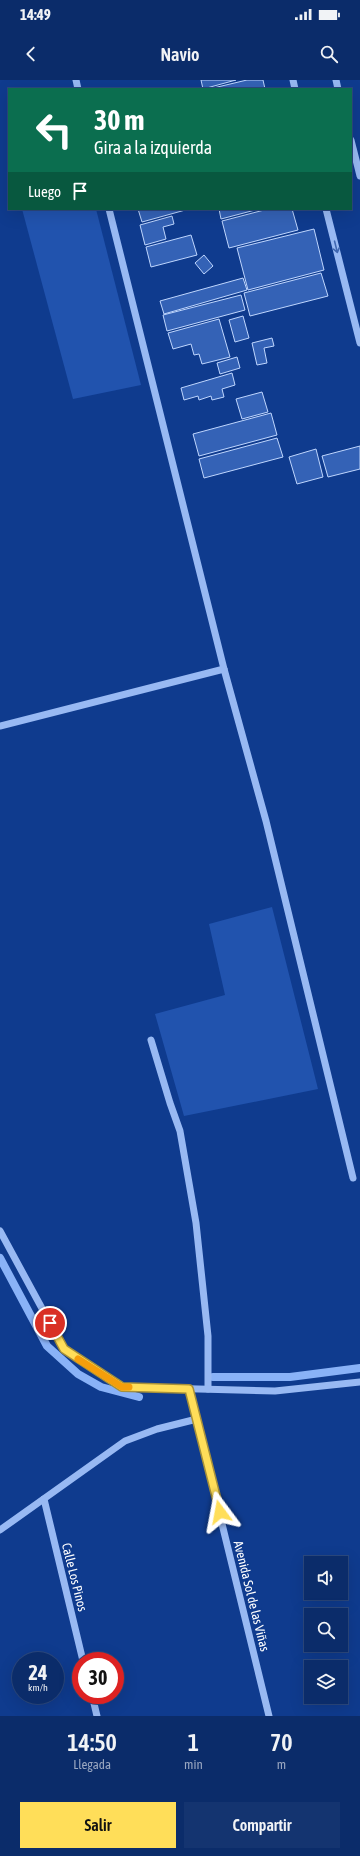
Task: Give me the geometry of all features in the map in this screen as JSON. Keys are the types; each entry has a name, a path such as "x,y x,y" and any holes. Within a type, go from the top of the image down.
{"street":[{"path":"352,144 360,176"},
{"path":"109,210 224,669 266,821 353,1178"},
{"path":"326,210 360,343"},
{"path":"0,726 224,669"},
{"path":"151,1040 170,1104 180,1131 196,1223 208,1336 208,1388"},
{"path":"0,1231 64,1349 122,1387 275,1390 360,1382"},
{"name":"Avenida Sol de las Viñas","path":"189,1389 269,1716"},
{"path":"0,1530 124,1441 157,1429 197,1419"},
{"name":"Calle Los Pinos","path":"44,1499 82,1652"},
{"path":"94,1704 97,1716"}],"shaded area":[{"path":"22,210 96,210 141,385 73,399"},
{"path":"272,907 318,1089 184,1116 155,1014 225,995 209,924"}],"building":[{"path":"201,80 236,80 207,88 203,88"},
{"path":"247,80 263,80 265,88 213,88"},
{"path":"138,210 185,210 142,222"},
{"path":"219,210 255,210 221,219"},
{"path":"264,210 292,210 298,230 229,248 222,221"},
{"path":"172,216 174,224 163,227 166,239 145,245 140,225"},
{"path":"314,229 324,270 248,290 237,248"},
{"path":"191,235 197,255 151,267 146,247"},
{"path":"204,255 213,266 204,274 195,263"},
{"path":"321,273 328,296 250,316 244,293"},
{"path":"243,278 247,290 164,314 160,301"},
{"path":"241,295 245,310 167,331 163,315"},
{"path":"243,316 249,338 235,342 229,320"},
{"path":"219,319 230,357 202,364 199,354 194,355 191,344 173,349 168,333"},
{"path":"272,338 274,346 264,348 267,363 257,365 252,343"},
{"path":"237,357 240,368 220,374 217,363"},
{"path":"232,373 235,385 222,389 224,397 212,400 211,396 199,400 198,396 184,400 181,388"},
{"path":"262,392 268,412 242,419 236,399"},
{"path":"271,413 277,435 199,456 193,434"},
{"path":"277,438 283,457 204,478 199,459"},
{"path":"360,446 360,469 328,477 322,456"},
{"path":"316,449 323,477 297,484 289,457"}],"waterway":[{"path":"0,1258 47,1346 78,1374 101,1387 139,1397"},
{"path":"213,1377 290,1377 360,1368"}],"slow traffic":[{"path":"78,1359 122,1387 129,1387"}],"route":[{"path":"50,1323 64,1349 122,1387 189,1389 220,1512"}]}
